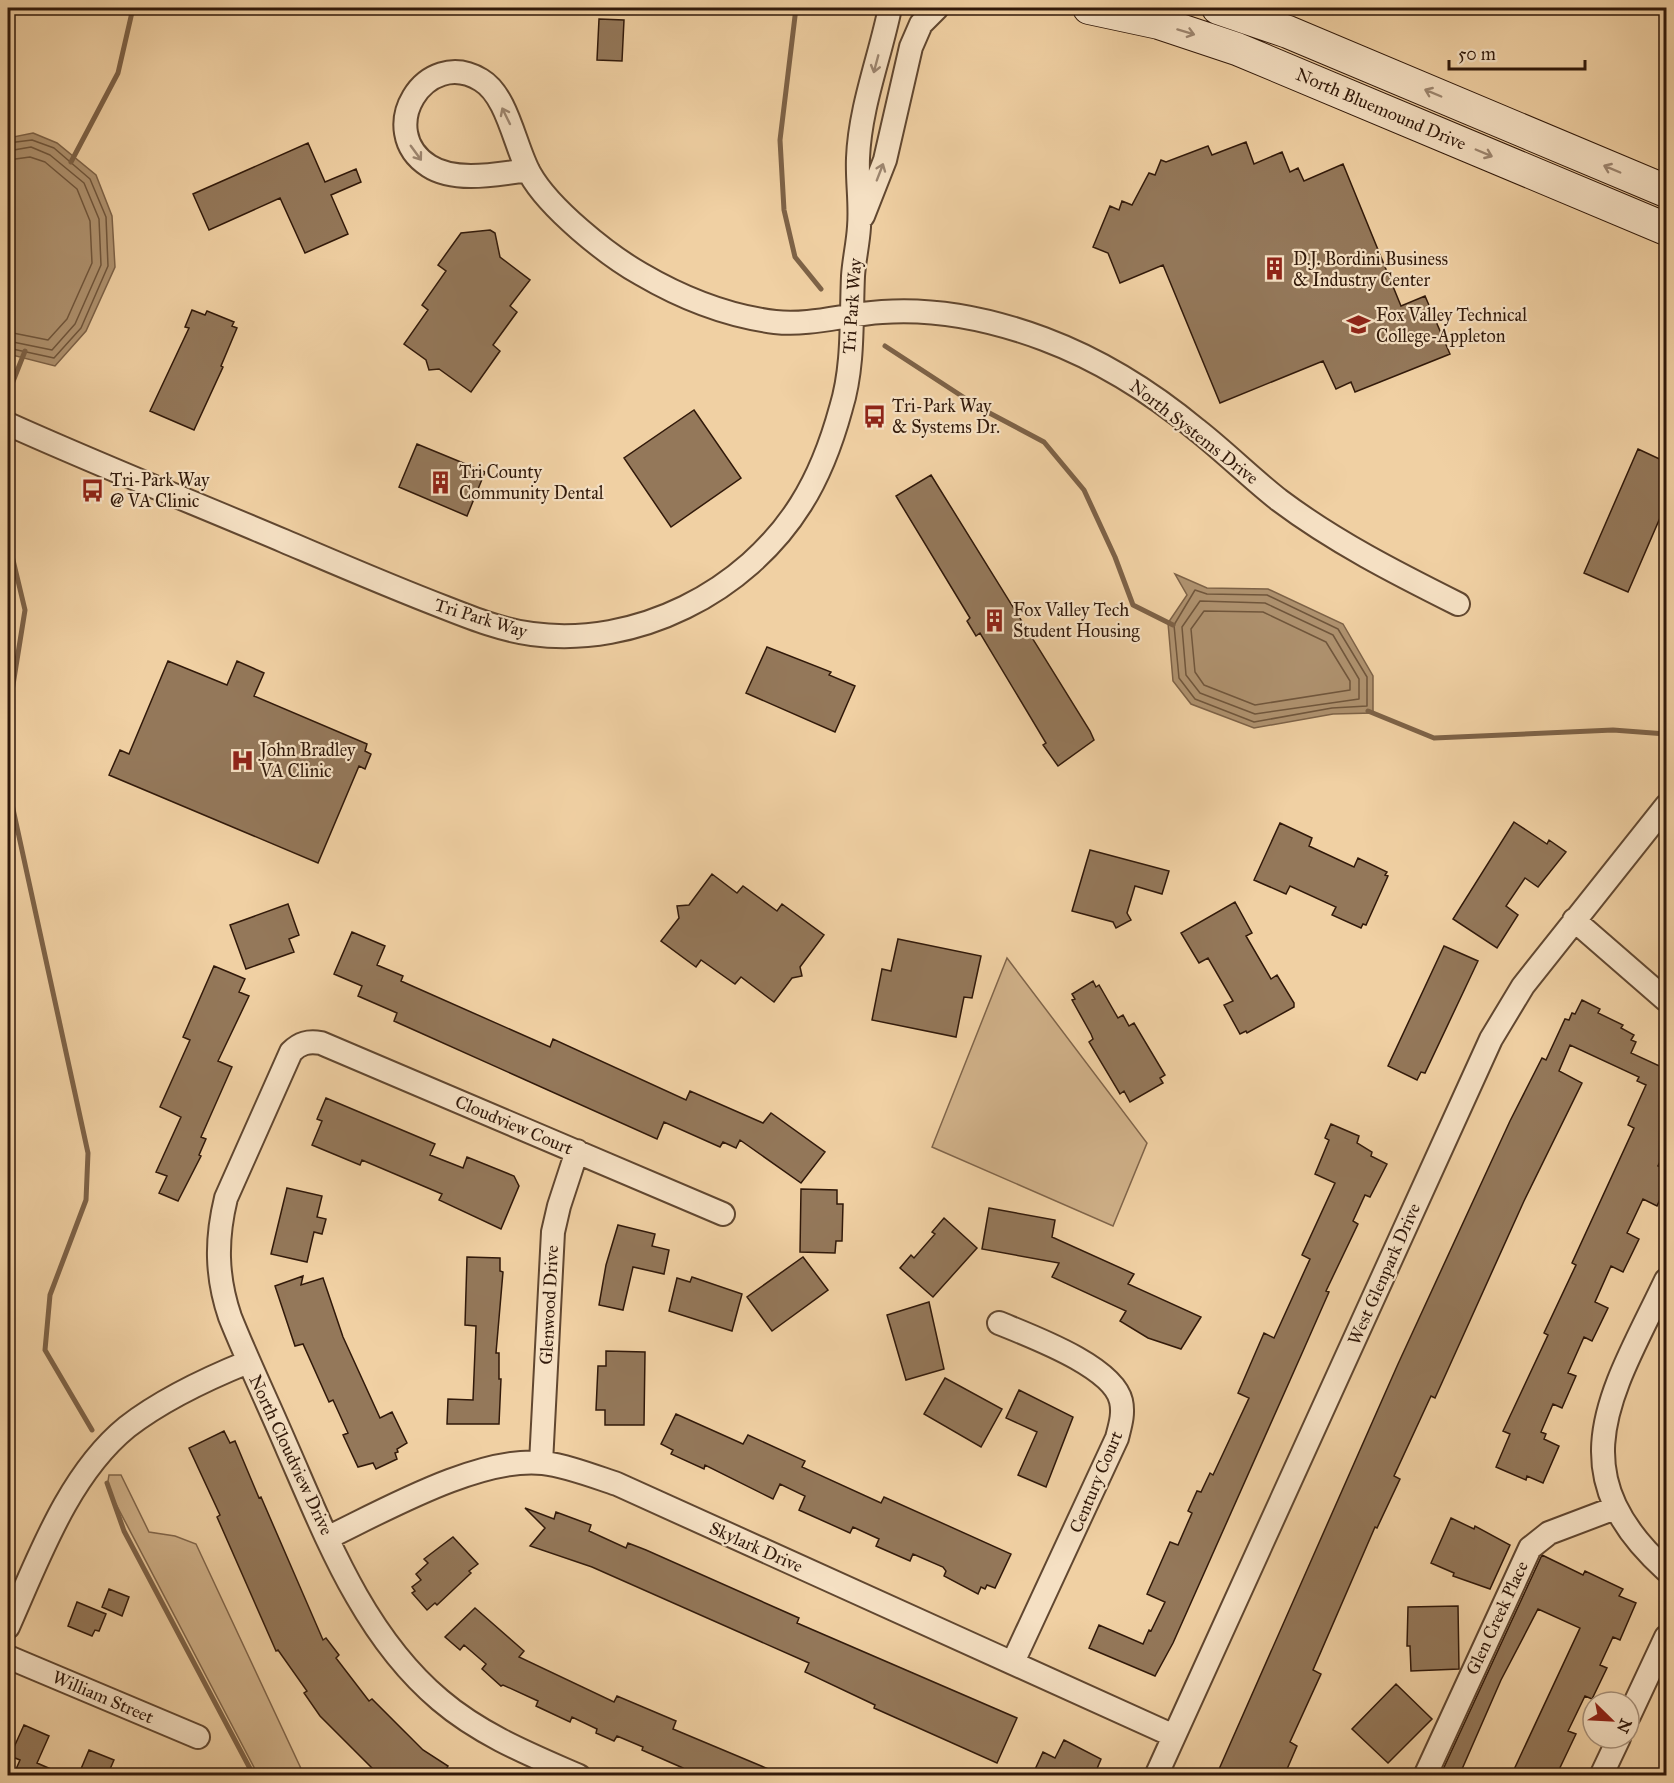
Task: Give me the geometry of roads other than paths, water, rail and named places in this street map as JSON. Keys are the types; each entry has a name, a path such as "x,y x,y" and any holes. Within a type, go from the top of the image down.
{"main road":[{"name":"North Bluemound Drive","path":"1089,8 1159,23 1237,49 1666,229"},
{"name":"North Bluemound Drive","path":"1218,8 1288,32 1666,191"}],"street":[{"name":"Tri Park Way","path":"8,424 427,601 489,624 535,635 578,635 629,628 652,621 698,600 738,575 776,538 810,489 829,448 843,403 852,316 853,271 860,226 858,155 869,90 890,8"},
{"name":"Tri Park Way","path":"860,226 885,160 911,47 921,24 937,8"},
{"name":"North Systems Drive","path":"528,170 473,175 433,169 418,158 406,136 405,119 411,98 429,80 441,74 469,74 480,79 491,87 536,183 582,231 635,271 686,297 717,309 778,322 800,323 881,312 956,315 1012,328 1071,350 1149,393 1198,430 1275,497 1329,536 1458,604"},
{"name":"West Glenpark Drive","path":"1156,1776 1486,1048 1523,986 1666,806"},
{"path":"1574,920 1666,999"},
{"name":"Cloudview Court","path":"304,1043 321,1042 723,1214"},
{"name":"North Cloudview Drive","path":"304,1043 291,1052 234,1175 221,1217 218,1263 220,1288 248,1362 369,1619 411,1673 439,1700 480,1728 514,1747 579,1776"},
{"name":"Glenwood Drive","path":"541,1462 553,1232 577,1151"},
{"path":"1666,1280 1606,1415 1602,1454 1615,1508 1640,1543 1666,1570"},
{"name":"Century Court","path":"999,1323 1090,1366 1116,1389 1122,1410 1118,1438 1013,1662"},
{"path":"8,1627 67,1502 106,1448 127,1428 166,1401 248,1362"},
{"name":"Skylark Drive","path":"329,1537 480,1471 517,1463 541,1462 560,1466 617,1484 1174,1736"},
{"name":"Glen Creek Place","path":"1425,1776 1530,1548 1549,1533 1615,1508"},
{"path":"1641,1690 1666,1637"},
{"name":"William Street","path":"8,1657 198,1737"},
{"path":"1601,1776 1613,1750"}],"water":[{"path":"33,133 57,143 96,175 112,216 115,267 86,331 55,366 8,354 8,138"},
{"path":"1175,574 1207,588 1268,589 1343,624 1373,676 1373,713 1333,714 1254,728 1191,704 1173,681 1168,623 1187,595"}],"waterway":[{"path":"71,162 118,73 133,8"},
{"path":"796,8 780,140 784,210 795,257 821,289"},
{"path":"885,346 980,408 1044,442 1084,490 1115,557 1133,605 1173,625"},
{"path":"8,394 25,351"},
{"path":"8,539 25,610 8,716"},
{"path":"1368,711 1434,738 1613,730 1666,734"},
{"path":"8,786 88,1153 86,1200 50,1295 45,1350 92,1430"},
{"path":"107,1483 124,1531 254,1776"}],"place":[{"name":"D.J. Bordini Business & Industry Center","path":"1275,269"},
{"name":"Fox Valley Technical College-Appleton","path":"1358,325"},
{"name":"Tri-Park Way & Systems Dr.","path":"874,416"},
{"name":"Tri County Community Dental","path":"441,482"},
{"name":"Tri-Park Way @ VA Clinic","path":"92,490"},
{"name":"Fox Valley Tech Student Housing","path":"995,620"},
{"name":"John Bradley VA Clinic","path":"242,760"}]}
